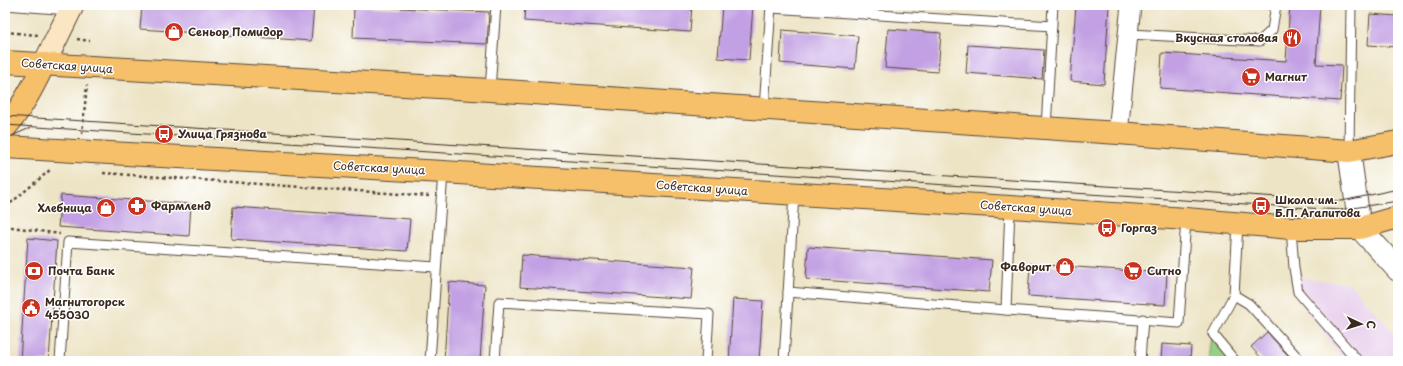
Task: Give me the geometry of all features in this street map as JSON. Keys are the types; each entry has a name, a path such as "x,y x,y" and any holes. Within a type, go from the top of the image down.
{"main road":[{"path":"10,121 31,91 72,8"},
{"name":"Советская улица","path":"5,62 490,90 1118,133 1349,151 1398,142"},
{"name":"Советская улица","path":"5,147 1010,207 1291,228 1360,228 1398,217"}],"street":[{"path":"1118,133 1131,5"},
{"path":"1349,151 1360,228 1398,270"}],"lane":[{"path":"5,5 72,8"},
{"path":"490,90 496,5"},
{"path":"1046,128 1053,5"},
{"path":"1129,34 1260,41 1272,30 1276,5"},
{"path":"1349,151 1351,5"},
{"path":"764,109 771,6 1052,26"},
{"path":"430,361 443,172"},
{"path":"784,361 794,194"},
{"path":"1006,310 1010,207"},
{"path":"788,292 1179,323 1186,219"},
{"path":"1235,361 1213,334 1234,295 1238,224"},
{"path":"1291,228 1294,268 1298,292 1358,361"},
{"path":"60,361 68,242 436,267"},
{"path":"1234,295 1250,304 1298,358"},
{"path":"495,361 499,302 709,314 706,361"},
{"path":"1140,361 1143,319"}],"path":[{"path":"82,136 87,79"},
{"path":"5,222 5,207 49,170 56,170"},
{"path":"102,174 442,197"},
{"path":"5,226 59,233 68,242"}],"shaded area":[{"path":"1291,277 1349,283 1398,337 1398,361 1344,361 1293,292"}],"green space":[{"path":"1211,336 1230,361 1208,361"}],"building":[{"path":"142,5 314,6 311,41 140,29"},
{"path":"525,5 692,5 690,32 524,21"},
{"path":"722,5 753,5 749,60 718,58"},
{"path":"1076,5 1109,6 1104,84 1070,81"},
{"path":"1290,5 1320,5 1316,64 1342,65 1340,101 1160,88 1162,53 1286,61"},
{"path":"354,6 489,12 487,44 353,38"},
{"path":"1370,14 1398,16 1398,47 1368,45"},
{"path":"888,29 941,33 938,72 885,68"},
{"path":"782,30 858,36 855,69 780,63"},
{"path":"968,45 1044,50 1042,79 966,73"},
{"path":"61,195 191,204 189,236 58,227"},
{"path":"233,207 410,219 407,251 231,239"},
{"path":"28,238 57,241 49,361 20,361"},
{"path":"808,247 992,260 989,292 806,279"},
{"path":"522,255 694,267 691,299 520,287"},
{"path":"1030,264 1167,273 1165,305 1028,296"},
{"path":"449,282 485,285 480,361 444,361"},
{"path":"733,299 763,301 759,361 729,361"},
{"path":"1267,332 1293,361 1264,361 1251,347"},
{"path":"1162,344 1191,346 1190,361 1161,361"}],"tram line":[{"path":"5,116 1342,201 1398,189"},
{"path":"5,125 1340,210 1398,201"},
{"path":"5,139 30,128"}],"place":[{"name":"Сеньор Помидор","path":"174,32"},
{"name":"Вкусная столовая","path":"1292,38"},
{"name":"Магнит","path":"1251,77"},
{"name":"Улица Грязнова","path":"164,134"},
{"name":"Фармленд","path":"137,206"},
{"name":"Школа им. Б.П. Агапитова","path":"1261,206"},
{"name":"Хлебница","path":"106,208"},
{"name":"Горгаз","path":"1107,228"},
{"name":"Фаворит","path":"1065,267"},
{"name":"Почта Банк","path":"34,271"},
{"name":"Ситно","path":"1133,271"},
{"name":"Магнитогорск 455030","path":"31,308"}]}
